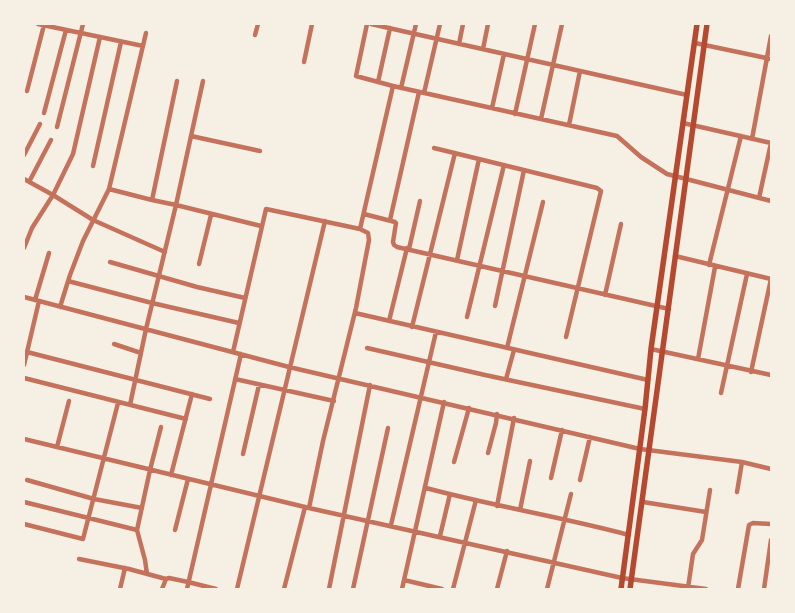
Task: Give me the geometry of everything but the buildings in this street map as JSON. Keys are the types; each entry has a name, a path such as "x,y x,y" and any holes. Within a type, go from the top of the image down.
{"main road":[{"path":"621,589 651,350 697,24"},
{"path":"630,589 707,24"}],"street":[{"path":"38,24 143,46"},
{"path":"57,126 83,24"},
{"path":"255,35 258,24"},
{"path":"304,62 312,24"},
{"path":"367,24 356,74 359,78 617,136 641,157 676,178 771,200"},
{"path":"372,24 384,25 414,34 687,95"},
{"path":"401,88 416,24"},
{"path":"390,220 440,24"},
{"path":"459,44 463,24"},
{"path":"483,49 488,24"},
{"path":"515,114 535,24"},
{"path":"541,119 562,24"},
{"path":"27,91 44,25"},
{"path":"378,82 390,28"},
{"path":"44,113 66,30"},
{"path":"60,307 83,241 109,189 146,34"},
{"path":"752,139 769,58 771,36"},
{"path":"24,248 32,228 52,194 75,148 100,37"},
{"path":"93,166 121,42"},
{"path":"694,43 769,58"},
{"path":"492,108 504,54"},
{"path":"569,126 580,71"},
{"path":"152,200 177,81"},
{"path":"130,406 146,329 176,206 202,81"},
{"path":"360,229 393,86"},
{"path":"684,123 771,143 759,198"},
{"path":"24,155 40,124"},
{"path":"191,136 260,151"},
{"path":"709,265 741,136"},
{"path":"29,182 51,140"},
{"path":"434,148 597,188 601,191 566,337"},
{"path":"412,327 455,153"},
{"path":"457,260 479,159"},
{"path":"467,317 504,165"},
{"path":"494,306 524,170"},
{"path":"24,179 93,220 165,252"},
{"path":"109,189 262,226"},
{"path":"390,321 420,201"},
{"path":"507,348 543,202"},
{"path":"233,352 265,211 268,208 360,229 368,233 369,240 355,313 307,507 284,589"},
{"path":"364,214 396,223 394,245 669,309"},
{"path":"199,264 211,215"},
{"path":"237,589 325,221"},
{"path":"605,295 621,224"},
{"path":"24,365 49,253"},
{"path":"675,256 771,280 751,372"},
{"path":"110,262 197,287 245,298"},
{"path":"698,359 715,267"},
{"path":"721,393 747,274"},
{"path":"68,281 152,303 239,322"},
{"path":"24,297 289,367 497,414 640,449 742,462 771,469"},
{"path":"355,313 648,380"},
{"path":"391,525 436,332"},
{"path":"114,344 141,353"},
{"path":"367,348 645,409"},
{"path":"506,379 514,350"},
{"path":"651,350 771,375"},
{"path":"27,352 210,399"},
{"path":"187,589 241,354"},
{"path":"24,378 186,419"},
{"path":"235,379 334,401"},
{"path":"243,454 259,385"},
{"path":"329,589 370,385"},
{"path":"172,475 192,394"},
{"path":"57,447 69,401"},
{"path":"24,524 83,539 118,402"},
{"path":"402,589 444,402"},
{"path":"454,462 469,408"},
{"path":"488,452 497,414"},
{"path":"497,506 514,418"},
{"path":"147,574 137,530 161,427"},
{"path":"353,589 388,428"},
{"path":"551,478 562,430"},
{"path":"580,480 590,437"},
{"path":"24,439 307,507 622,578 706,589"},
{"path":"520,510 530,462"},
{"path":"737,492 742,462"},
{"path":"175,530 188,479"},
{"path":"27,480 94,499 142,508"},
{"path":"426,488 497,506 566,519 629,534"},
{"path":"688,588 692,554 702,540 710,490"},
{"path":"440,536 450,494"},
{"path":"547,589 572,494"},
{"path":"453,589 476,500"},
{"path":"24,502 137,530"},
{"path":"643,502 706,512"},
{"path":"738,589 748,525 753,523 771,524"},
{"path":"764,589 771,540"},
{"path":"497,589 506,551"},
{"path":"79,559 216,589"},
{"path":"120,589 126,568"},
{"path":"162,589 166,579"},
{"path":"404,580 442,589"}]}
